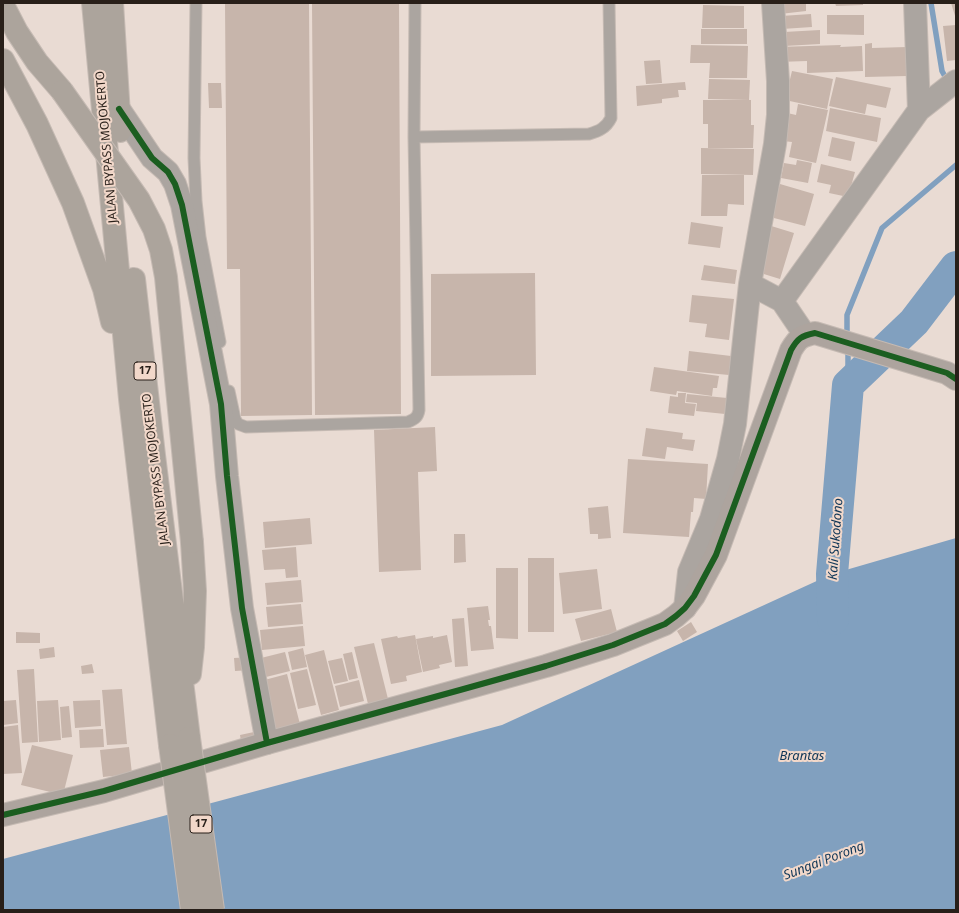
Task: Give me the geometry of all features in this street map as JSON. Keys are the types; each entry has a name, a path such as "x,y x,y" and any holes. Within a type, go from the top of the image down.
{"highway":[{"name":"JALAN BYPASS MOJOKERTO","path":"93,3 130,399 180,741 213,910"},
{"name":"JALAN BYPASS MOJOKERTO","path":"112,3 118,109 133,269 154,455 186,708 180,741 192,910"},
{"path":"3,5 17,32 37,62 62,91 139,200 154,229 161,250 166,277 192,542 195,591 193,647 186,708"},
{"path":"3,60 37,124 73,203 104,289 130,399"}],"street":[{"path":"685,608 689,572 711,519 728,459 735,424 750,284 776,144 778,81 774,3"},
{"path":"915,3 919,110"},
{"path":"782,301 919,110 950,86"},
{"path":"118,109 152,158 168,172 182,205 221,404 227,476 242,608 267,743"},
{"path":"750,284 782,301 805,335"},
{"path":"3,815 104,791 267,743 546,666 613,645 664,624 685,608 694,596 716,555 791,350 796,341 805,335 815,333 947,373 956,379"}],"lane":[{"path":"196,3 194,158 196,201 200,237 222,351"},
{"path":"228,381 235,419 238,424 246,427 408,422 414,419 418,414 414,137 415,3"},
{"path":"414,137 589,134 600,131 611,118 609,3"}],"water":[{"name":"Brantas","path":"956,538 956,910 3,910 3,859 502,725 832,574"}],"building":[{"path":"225,3 309,3 312,415 241,416 240,269 227,269"},
{"path":"312,3 399,3 401,414 315,415"},
{"path":"779,3 806,3 806,11 780,14"},
{"path":"835,3 863,3 863,5 836,6"},
{"path":"951,3 956,3 956,19"},
{"path":"703,5 744,6 744,28 702,28"},
{"path":"811,14 812,27 782,29 781,16"},
{"path":"827,15 864,15 864,35 827,34"},
{"path":"956,25 956,60 947,61 943,26"},
{"path":"701,29 747,29 747,44 701,44"},
{"path":"820,30 820,44 784,46 784,32"},
{"path":"872,43 872,48 907,47 907,76 865,77 865,44"},
{"path":"691,45 748,46 747,78 709,78 710,63 690,63"},
{"path":"841,45 840,47 862,46 863,71 807,73 807,61 778,62 778,47"},
{"path":"660,60 662,83 646,84 644,61"},
{"path":"792,71 833,79 827,109 785,100"},
{"path":"836,77 891,88 886,108 867,104 865,114 829,106"},
{"path":"709,79 750,80 749,100 708,99"},
{"path":"685,82 686,90 678,90 679,97 662,99 662,103 637,106 636,86"},
{"path":"208,83 221,83 222,108 209,108"},
{"path":"703,100 751,100 751,125 754,125 753,148 708,148 708,124 703,124"},
{"path":"798,104 828,110 816,163 789,157 792,142 783,141 783,112 796,115"},
{"path":"830,108 881,118 877,142 826,131"},
{"path":"832,137 855,142 851,161 828,156"},
{"path":"701,148 754,149 753,175 701,174"},
{"path":"797,160 812,163 808,183 781,178 784,163 796,165"},
{"path":"821,164 855,172 848,197 829,193 831,185 817,182"},
{"path":"702,175 744,175 744,205 728,204 727,216 701,216"},
{"path":"780,184 814,194 805,226 770,217"},
{"path":"691,222 723,227 720,248 688,244"},
{"path":"768,225 794,233 780,279 754,271"},
{"path":"704,265 737,270 735,284 701,280"},
{"path":"535,273 536,375 431,376 431,274"},
{"path":"692,295 734,299 729,340 705,337 707,324 689,322"},
{"path":"689,351 731,356 729,375 687,371"},
{"path":"654,367 719,376 717,388 713,388 712,396 677,391 676,395 650,391"},
{"path":"678,393 686,393 685,403 696,404 694,416 668,413 670,396 678,397"},
{"path":"687,394 727,398 725,414 696,411 697,403 686,402"},
{"path":"435,427 437,471 418,472 421,570 379,572 374,430"},
{"path":"646,428 683,433 682,439 695,440 693,451 667,447 665,459 642,456"},
{"path":"628,459 708,464 706,499 694,498 689,537 623,533"},
{"path":"608,506 611,538 598,539 598,534 590,534 588,508"},
{"path":"310,518 312,544 265,548 263,522"},
{"path":"454,534 465,534 466,562 454,563"},
{"path":"296,547 298,577 286,578 285,569 264,570 262,550"},
{"path":"528,558 554,558 554,632 528,632"},
{"path":"496,568 518,568 518,639 496,638"},
{"path":"597,569 602,609 563,614 559,573"},
{"path":"301,580 303,602 267,605 265,583"},
{"path":"301,604 303,624 268,627 266,607"},
{"path":"488,606 490,620 488,620 489,626 491,626 494,649 471,651 467,608"},
{"path":"611,609 617,632 581,641 575,619"},
{"path":"464,618 468,666 455,667 452,619"},
{"path":"691,622 697,632 683,641 677,631"},
{"path":"303,626 305,646 262,650 260,630"},
{"path":"16,632 40,633 40,643 16,643"},
{"path":"415,635 422,672 406,676 407,681 391,684 381,639"},
{"path":"447,635 452,662 439,665 440,668 423,672 416,639"},
{"path":"374,643 389,703 369,708 354,647"},
{"path":"54,647 55,657 40,659 39,649"},
{"path":"303,648 307,667 292,670 288,652"},
{"path":"324,650 339,710 321,715 305,655"},
{"path":"285,652 290,671 258,679 253,660"},
{"path":"352,652 358,678 349,680 343,654"},
{"path":"251,657 252,670 235,671 234,658"},
{"path":"342,658 348,681 334,684 328,661"},
{"path":"92,664 94,673 82,674 81,666"},
{"path":"34,669 38,742 22,743 17,670"},
{"path":"307,669 316,705 298,709 290,673"},
{"path":"287,674 301,728 270,736 257,682"},
{"path":"359,680 364,701 340,707 335,686"},
{"path":"122,689 127,744 107,745 102,690"},
{"path":"16,700 18,723 3,725 3,701"},
{"path":"58,700 61,740 39,742 37,701"},
{"path":"100,700 101,726 75,728 73,701"},
{"path":"69,706 72,737 62,738 60,707"},
{"path":"18,725 22,773 3,774 3,727"},
{"path":"103,729 104,747 80,748 79,730"},
{"path":"254,732 256,745 242,748 240,735"},
{"path":"32,745 73,755 63,795 21,785"},
{"path":"129,747 132,774 103,777 100,750"}],"waterway":[{"path":"931,3 942,71 948,82"},
{"path":"847,339 847,315 882,228 956,165"},
{"name":"Kali Sukodono","path":"833,619 832,574 848,385 914,322 956,267"},
{"path":"848,348 848,385"}],"cycle path":[{"path":"119,109 152,158 168,172 175,184 182,205 221,404 227,476 242,608 267,743"},
{"path":"3,815 104,791 267,743 546,666 613,645 665,624 685,608 694,596 716,555 791,350 798,340 806,335 815,333 947,373 956,379"}],"water label":[{"name":"Sungai Porong","path":"824,861"}]}
